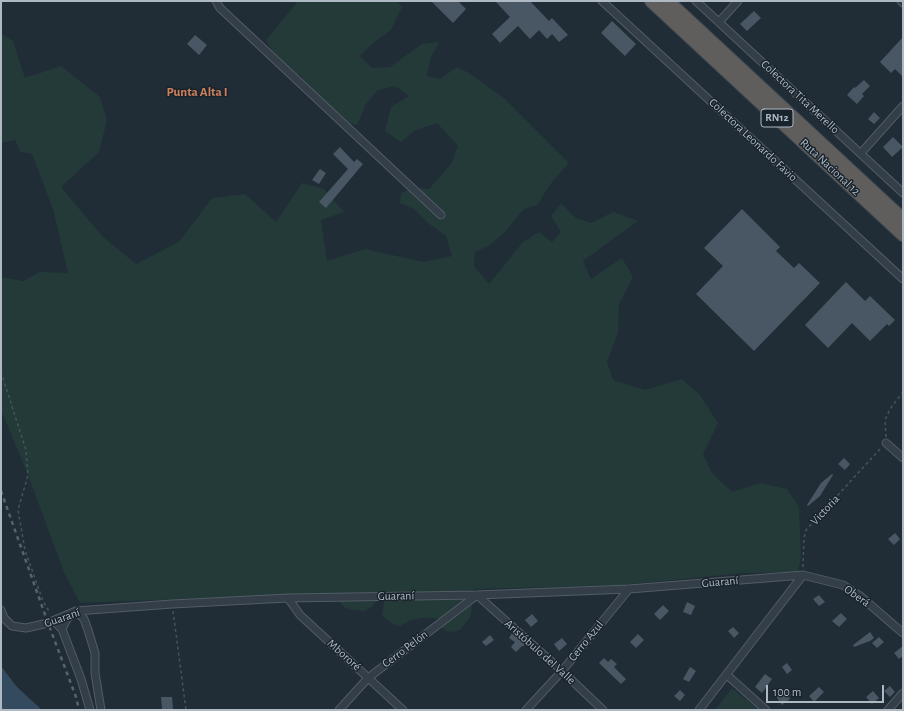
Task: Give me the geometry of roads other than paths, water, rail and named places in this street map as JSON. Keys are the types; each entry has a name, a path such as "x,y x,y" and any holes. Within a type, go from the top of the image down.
{"highway":[{"name":"Ruta Nacional 12","path":"651,1 903,235"},
{"name":"Ruta Nacional 12","path":"668,1 903,219"}],"street":[{"path":"216,1 220,8 441,215"},
{"name":"Colectora Leonardo Favio","path":"602,1 903,279"},
{"name":"Colectora Tita Merello","path":"696,1 903,193"},
{"path":"719,22 738,1"},
{"path":"861,153 903,106"},
{"path":"886,442 903,458"},
{"path":"699,710 803,575"},
{"name":"Guaraní","path":"1,610 4,618 12,626 26,628 54,621 76,611 172,604 288,598 477,595 629,589 803,575"},
{"name":"Oberá","path":"803,575 843,585 860,596 903,633"},
{"name":"Cerro Azul","path":"526,710 562,671 629,589"},
{"name":"Aristóbulo del Valle","path":"477,595 603,710"},
{"name":"Cerro Pelón","path":"339,710 368,678 477,595"},
{"name":"Mbororé","path":"288,598 300,615 403,710"},
{"path":"62,629 67,619 76,611 84,619 95,653 95,673 101,710"},
{"path":"54,621 62,629 81,679 90,710"},
{"path":"727,674 766,710"},
{"path":"888,710 903,693"}],"water":[{"path":"1,666 17,687 42,710 1,710"}],"railway":[{"path":"1,491 76,697 79,710"}],"district":[{"name":"Punta Alta I","path":"197,92"}]}
